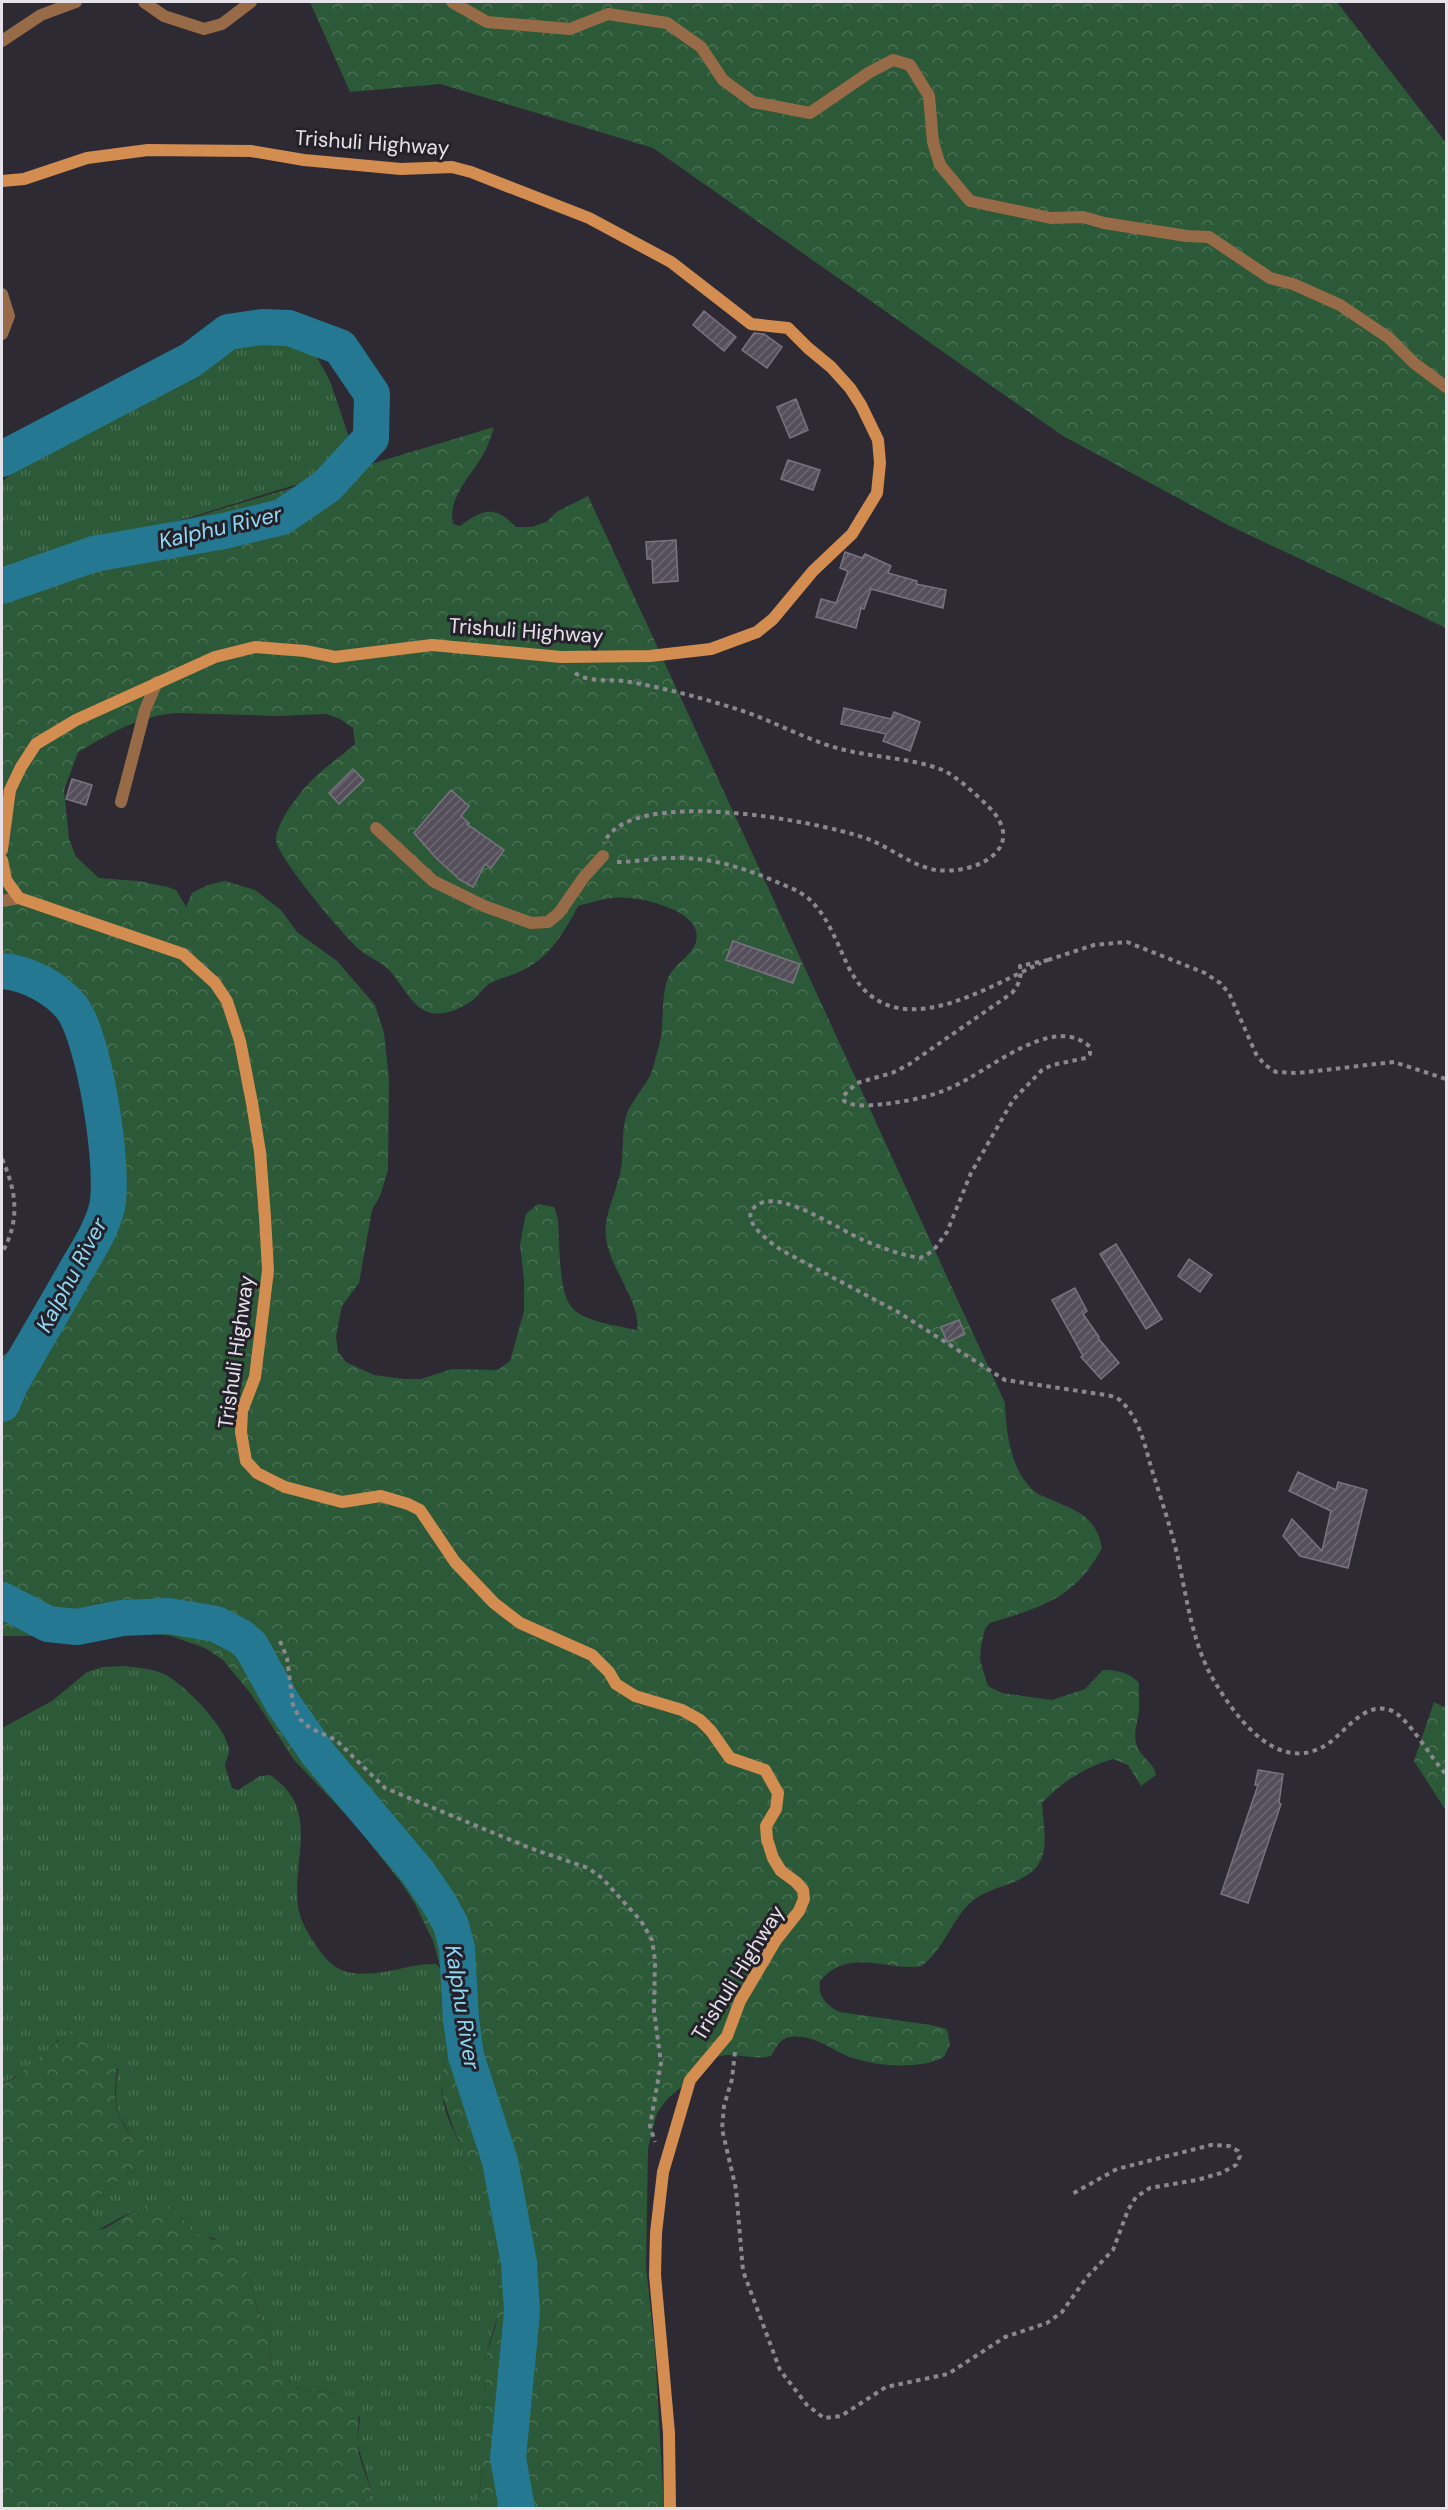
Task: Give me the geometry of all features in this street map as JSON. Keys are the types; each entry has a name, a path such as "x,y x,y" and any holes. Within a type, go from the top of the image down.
{"street":[{"path":"2,41 41,15 76,2"},
{"path":"144,2 164,16 204,29 222,24 251,2"},
{"path":"452,2 487,22 570,29 608,14 667,22 701,47 723,80 753,102 810,112 870,72 893,60 910,66 929,96 933,142 940,165 970,201 1051,218 1083,217 1104,223 1209,237 1270,278 1293,284 1340,305 1389,338 1414,363 1446,387"},
{"name":"Trishuli Highway","path":"2,181 24,179 87,158 148,150 251,151 304,160 401,169 452,167 471,172 600,223 671,262 751,324 788,328 831,367 850,388 878,440 880,463 877,494 852,534 813,571 772,619 757,632 711,649 650,656 561,657 432,645 335,657 304,651 255,647 215,657 76,720 36,744 10,790 2,850"},
{"path":"2,294 9,316 2,334"},
{"path":"121,802 145,710 157,682"},
{"path":"376,828 433,881 484,906 531,923 548,922 559,913 584,877 603,856"},
{"path":"2,860 6,880 19,898 2,901"},
{"name":"Trishuli Highway","path":"19,898 69,917 183,954 215,983 227,1001 240,1041 258,1143 268,1270 255,1377 242,1411 241,1432 246,1461 257,1473 285,1487 342,1502 381,1496 420,1510 456,1562 494,1603 520,1623 592,1654 609,1672 615,1684 635,1696 682,1710 700,1720 711,1731 730,1758 755,1764 765,1770 778,1793 776,1809 766,1826 767,1839 773,1858 781,1871 803,1890 804,1899 799,1911 776,1940 740,2001 727,2036 690,2080 663,2172 656,2233 656,2275 669,2433 670,2508"}],"path":[{"path":"561,657 571,670 586,679 625,681 675,691 745,712 782,729 837,748 939,769 962,784 993,811 1003,833 999,852 959,868 940,870 921,866 864,837 742,814 668,812 634,818 621,824 607,837 603,847 603,856 615,862 672,858 713,860 761,875 796,891 815,905 828,924 849,968 863,988 884,1005 897,1008 939,1008 1048,960 1094,945 1127,942 1205,973 1220,983 1229,993 1256,1054 1265,1065 1276,1072 1298,1073 1394,1062 1446,1079"},
{"path":"1048,960 1020,966 1022,975 1012,993 915,1061 892,1073 857,1083 843,1095 847,1104 859,1106 896,1103 932,1095 954,1087 1017,1051 1053,1036 1075,1038 1090,1047 1090,1054 1086,1058 1052,1065 1042,1070 1013,1100 971,1173 947,1232 933,1251 920,1258 893,1252 863,1240 814,1214 774,1202 762,1203 754,1209 751,1218 754,1227 781,1250 898,1312 1005,1380 1106,1395 1121,1401 1134,1418 1143,1438 1172,1536 1185,1597 1206,1666 1247,1729 1270,1746 1299,1752 1312,1750 1330,1742 1365,1713 1380,1709 1390,1710 1405,1720 1446,1774"},
{"path":"2,1159 11,1179 16,1211 2,1253"},
{"path":"280,1641 287,1658 293,1705 300,1719 310,1728 336,1740 385,1788 409,1800 457,1817 530,1848 588,1868 602,1878 641,1921 652,1940 655,1960 654,2011 661,2063 650,2126 663,2172"},
{"path":"733,2019 735,2064 724,2106 722,2129 736,2189 743,2271 780,2370 798,2396 816,2413 828,2418 841,2415 886,2387 948,2374 1005,2337 1047,2323 1062,2312 1087,2277 1113,2250 1128,2210 1136,2197 1150,2188 1197,2180 1221,2173 1236,2165 1240,2156 1238,2151 1229,2146 1211,2145 1117,2169 1072,2194"}],"green space":[{"path":"310,2 1337,2 1446,143 1446,628 1228,525 1063,436 653,148 440,84 350,92"},
{"path":"283,337 314,352 330,381 350,440 334,473 2,575 2,481 54,445 250,340"},
{"path":"494,427 486,449 454,503 453,524 460,526 482,513 489,512 502,515 516,527 532,527 546,522 558,511 588,496 1005,1403 1008,1437 1019,1471 1035,1492 1083,1516 1095,1528 1099,1537 1102,1548 1092,1565 1068,1590 1041,1606 990,1623 985,1629 980,1660 988,1686 1002,1693 1052,1700 1085,1689 1103,1670 1118,1671 1131,1676 1139,1683 1139,1708 1135,1732 1137,1747 1152,1765 1156,1775 1141,1786 1128,1765 1113,1759 1074,1776 1042,1803 1045,1843 1039,1863 1021,1879 973,1900 957,1919 937,1951 922,1966 856,1962 831,1971 820,1981 820,1991 824,2000 840,2012 947,2029 950,2044 944,2057 921,2064 880,2064 843,2054 812,2039 790,2037 781,2041 771,2056 723,2055 717,2057 667,2099 657,2113 648,2148 646,2267 655,2349 664,2508 478,2508 486,2426 484,2366 496,2325 500,2291 496,2275 491,2209 454,2130 443,2098 441,2081 450,2028 451,1989 441,1969 433,1941 415,1904 402,1884 354,1823 294,1760 251,1694 223,1660 205,1648 171,1636 136,1630 81,1636 2,1636 2,1357 42,1315 70,1265 89,1210 95,1181 97,1152 89,1099 72,1036 65,1020 53,1002 40,993 26,988 2,987 2,575","holes":["177,713 278,716 326,714 340,719 353,728 355,744 318,774 302,791 280,825 276,840 287,863 341,931 361,951 387,968 412,1000 424,1010 436,1014 459,1008 473,1000 489,984 532,965 555,943 578,906 613,898 633,898 671,908 690,921 695,928 696,943 668,978 659,1046 651,1072 628,1111 623,1134 621,1167 606,1223 609,1251 633,1305 637,1318 637,1330 596,1321 573,1309 563,1286 556,1212 554,1207 538,1204 526,1214 520,1245 524,1280 524,1311 510,1361 498,1370 452,1369 421,1379 404,1379 374,1375 346,1362 338,1352 336,1336 342,1306 359,1283 372,1210 380,1196 388,1170 389,1079 384,1033 375,1005 337,961 297,932 281,910 255,890 225,881 208,885 192,893 186,907 176,890 168,887 138,881 99,878 76,857 69,839 64,790 78,752 138,722"]},
{"path":"124,1666 166,1675 184,1688 213,1718 229,1749 225,1766 232,1788 238,1790 260,1776 270,1775 286,1788 295,1803 300,1818 297,1888 299,1912 308,1933 328,1961 342,1970 364,1974 436,1964 447,1977 452,1993 453,2009 444,2062 442,2095 445,2110 457,2138 480,2179 491,2207 500,2294 499,2310 485,2364 486,2427 478,2508 359,2508 372,2493 357,2443 360,2418 341,2393 302,2390 279,2378 271,2364 269,2337 259,2315 247,2272 214,2238 199,2236 192,2232 178,2212 138,2208 98,2230 90,2227 90,2212 98,2198 114,2184 147,2163 117,2109 118,2069 58,2040 24,2070 2,2084 2,1728 52,1701 87,1672 103,1667"},
{"path":"1434,1702 1446,1708 1446,1811 1414,1761"},
{"path":"70,2031 94,2037 108,2044 115,2053 116,2104 121,2120 140,2145 147,2163 114,2184 98,2198 90,2212 91,2227 98,2230 106,2228 138,2208 155,2202 163,2202 178,2212 192,2232 230,2245 247,2272 259,2315 269,2337 271,2364 279,2377 301,2390 341,2393 357,2411 359,2455 372,2493 359,2508 2,2508 2,2084 13,2079"}],"building":[{"path":"704,311 736,337 724,351 693,325"},
{"path":"754,333 764,334 782,347 767,368 742,350"},
{"path":"796,399 808,430 790,438 777,407"},
{"path":"788,460 820,470 813,490 781,479"},
{"path":"676,540 678,581 653,583 652,559 647,559 646,542"},
{"path":"845,552 862,558 865,554 891,566 888,573 917,581 916,584 946,590 943,608 871,589 864,609 861,608 856,628 816,617 821,599 836,603 848,571 840,568"},
{"path":"844,708 891,719 894,712 920,722 910,751 883,741 886,734 841,724"},
{"path":"353,769 364,780 339,804 329,793"},
{"path":"72,779 92,785 86,805 66,799"},
{"path":"451,790 469,806 461,816 469,823 467,824 504,850 491,868 485,864 473,887 460,880 414,833"},
{"path":"733,941 800,964 793,983 726,960"},
{"path":"1116,1244 1162,1319 1146,1329 1100,1254"},
{"path":"1189,1259 1212,1275 1200,1292 1178,1276"},
{"path":"1075,1288 1087,1311 1083,1314 1098,1338 1119,1363 1101,1379 1081,1357 1083,1356 1052,1300"},
{"path":"959,1320 965,1334 947,1342 941,1327"},
{"path":"1298,1472 1336,1490 1338,1482 1367,1490 1348,1568 1300,1556 1283,1536 1292,1519 1322,1551 1331,1511 1289,1491"},
{"path":"1258,1770 1283,1774 1279,1803 1281,1804 1248,1903 1221,1894 1258,1785 1255,1785"}],"waterway":[{"name":"Kalphu River","path":"2,459 191,360 228,332 262,327 289,328 340,347 372,394 371,438 327,486 282,517 224,531 94,554 2,586"},
{"name":"Kalphu River","path":"2,971 31,978 50,988 72,1008 80,1024 88,1047 101,1105 106,1136 109,1189 107,1207 97,1234 11,1383 2,1404"},
{"name":"Kalphu River","path":"2,1600 48,1624 77,1627 122,1618 169,1616 216,1624 241,1637 251,1646 282,1702 319,1755 417,1871 439,1903 451,1925 457,1948 461,2019 466,2056 500,2161 519,2263 522,2312 508,2458 517,2508"}]}
